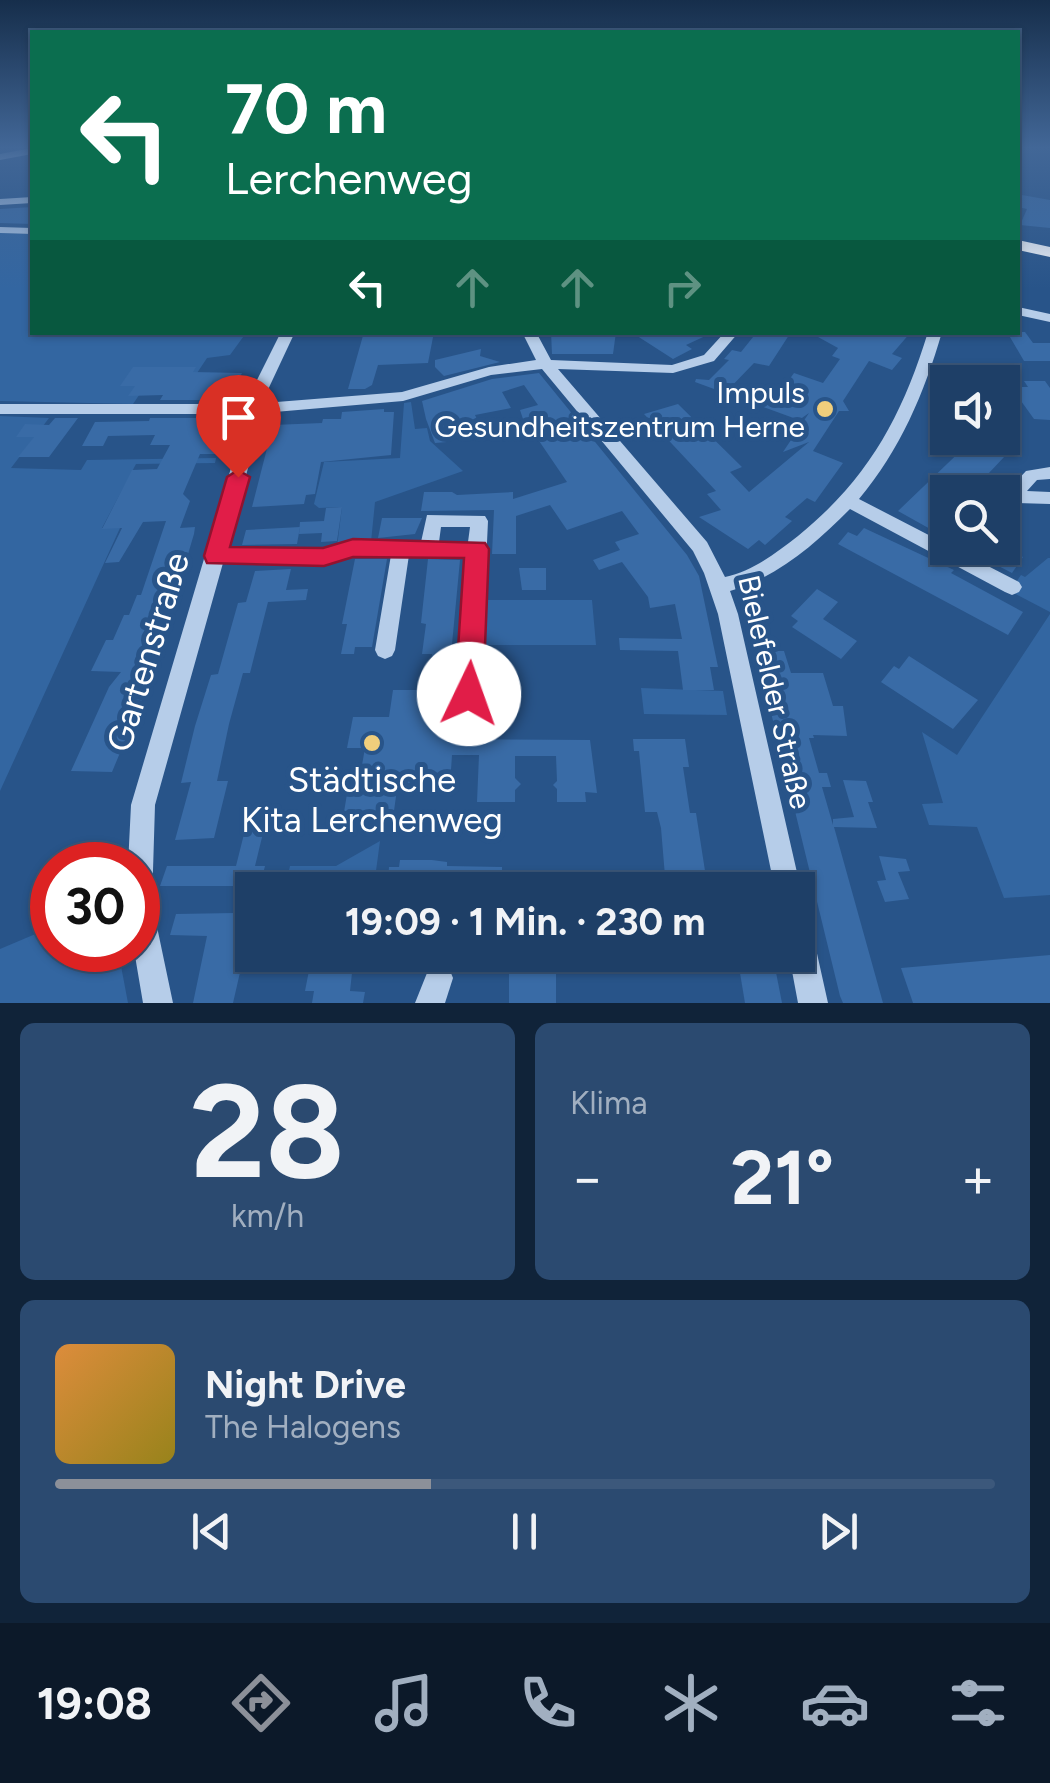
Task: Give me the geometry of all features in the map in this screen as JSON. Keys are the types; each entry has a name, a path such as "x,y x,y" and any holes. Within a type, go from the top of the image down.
{"main road":[{"path":"1020,249 1050,252"},
{"path":"1020,250 1050,260"}],"street":[{"path":"0,202 30,200"},
{"path":"0,230 30,231"},
{"path":"1020,310 1050,318"},
{"name":"Gartenstraße","path":"158,1003 139,902 143,806 254,422 257,396 287,335"},
{"name":"Bielefelder Straße","path":"530,335 544,363 700,548 720,586 784,872"},
{"path":"0,408 254,409 402,396 489,371 544,363 683,367 708,358 730,335"},
{"path":"720,586 738,583 765,570 848,501 876,468 908,416 934,335"},
{"path":"1020,489 1032,475 1050,472"},
{"path":"1020,502 1050,498"},
{"path":"848,501 930,538"},
{"path":"429,549 434,520 480,520 469,694"},
{"path":"216,556 324,557 353,548 476,549"},
{"path":"385,650 401,548"},
{"path":"981,565 1012,587"},
{"path":"807,972 814,1003"}],"shaded area":[{"path":"0,233 30,234 30,335 245,335 230,355 207,358 197,373 154,373 133,404 0,401"},
{"path":"411,402 415,429 427,428 430,441 463,471 375,502 371,542 337,547 342,507 319,508 314,504 324,462 400,458 404,403"},
{"path":"0,416 49,418 11,468 81,470 87,460 216,458 215,463 136,464 102,528 120,528 0,791"},
{"path":"1048,558 1050,612 1010,591 1021,575 1025,577"},
{"path":"481,600 592,600 596,645 479,645"},
{"path":"1050,614 1050,895 1004,898 977,827 929,825 922,804 943,803 922,732 957,755"},
{"path":"641,688 723,691 727,715 644,714"},
{"path":"380,841 376,872 289,872 290,866 336,866"},
{"path":"30,936 30,972 122,972 128,1003 0,1003 0,949"}],"building":[{"path":"1022,195 1050,200 1050,228 1020,225 1027,209 1020,207"},
{"path":"30,207 30,224 0,223 0,209"},
{"path":"1025,332 1033,343 1050,343 1050,361 1024,361 1009,335"},
{"path":"363,335 433,335 428,363 378,365 372,385 348,389"},
{"path":"551,335 616,335 613,354 552,354"},
{"path":"636,335 708,335 686,345 692,349 673,359"},
{"path":"755,335 789,335 769,366 754,363 725,393 695,382 709,380 729,360 724,359 732,350 741,352"},
{"path":"814,335 908,335 892,354 902,358 892,370 869,361 843,401 849,411 839,411 813,451 843,463 815,502 807,498 785,517 792,521 765,545 759,540 748,549 699,517 721,510 707,494 716,491 644,414 678,404 742,467 730,472 749,492 809,442 783,452 809,413 799,420 755,404 764,393 776,398 794,373 823,383 840,359 832,356 838,348"},
{"path":"481,349 480,356 500,362 444,376 435,367 435,360"},
{"path":"133,367 196,367 193,372 242,373 228,400 160,400 163,395 128,396 135,386 120,386"},
{"path":"539,373 687,555 699,576 718,667 710,667 714,690 683,690 678,651 620,650 619,638 682,639 675,604 650,608 648,597 622,562 599,570 593,560 620,550 615,542 639,534 622,511 567,530 550,505 516,516 516,554 492,554 494,510 421,511 424,492 513,492 513,499 567,482 535,435 529,437 520,410 538,405 524,385 502,392 511,408 475,415 484,434 446,437 447,442 435,443 426,419 422,401 492,379"},
{"path":"1024,381 1045,381 1050,388 1050,420 1034,419 1020,400 1020,387 1028,387"},
{"path":"342,412 394,412 391,455 321,462 315,494 306,495 304,504 252,507 273,425 322,423 323,419 341,419"},
{"path":"55,418 78,418 49,457 18,457 34,437 16,437 25,424 49,425"},
{"path":"220,418 230,420 224,432 236,432 227,454 200,454 183,494 190,501 180,528 195,527 194,534 180,581 172,582 144,656 152,656 138,688 147,688 112,772 71,771 109,687 121,672 91,671 106,640 113,640 124,615 129,615 137,595 141,595 166,521 143,522 119,562 105,563 122,528 102,529 132,470 157,469 170,445 150,445 155,435 108,436 103,446 82,446 95,422"},
{"path":"956,455 1005,456 987,475 936,475"},
{"path":"930,480 930,529 898,511"},
{"path":"342,507 337,541 321,542 322,533 299,534 300,522 324,521 326,508"},
{"path":"382,518 422,518 415,534 378,538"},
{"path":"300,527 297,544 242,545 246,530"},
{"path":"864,528 930,559 930,565 954,570 951,573 1023,612 1008,635 838,544 848,532 857,536"},
{"path":"355,559 387,559 372,647 355,647 354,654 341,654 347,624 342,624"},
{"path":"428,559 460,560 443,739 590,740 597,793 585,792 586,802 557,802 553,785 557,781 556,756 515,756 515,778 521,784 515,790 515,802 477,802 479,755 452,755 450,785 398,782 393,818 343,818 348,788 358,788 365,748 347,748 353,717 389,717 393,690 428,690 432,654 422,654 426,624 421,623"},
{"path":"997,565 1018,565 1012,573"},
{"path":"519,568 546,568 546,590 522,590"},
{"path":"291,569 286,590 308,589 306,600 268,602 250,673 243,673 229,724 217,781 228,781 214,838 175,840 191,782 181,783 195,726 211,675 218,674 238,603 246,602 255,571"},
{"path":"817,589 838,602 823,619 857,641 841,659 792,627 798,621 791,616"},
{"path":"756,651 784,651 791,673 823,673 833,706 843,706 847,736 809,738 819,773 827,773 831,787 822,787 833,825 833,819 854,817 843,780 866,781 873,802 868,802 877,828 834,827 883,1003 843,1003 815,893 815,872 810,872"},
{"path":"909,656 978,700 953,729 881,682"},
{"path":"633,739 685,739 689,767 683,767 690,813 696,813 705,872 665,872 657,812 645,812 639,751 634,751"},
{"path":"265,825 255,866 265,866 264,872 235,872 235,886 160,886 167,866 236,866 246,826"},
{"path":"879,856 906,859 910,871 898,872 909,899 885,902 877,881 886,880"},
{"path":"400,860 432,860 447,862 447,866 502,867 502,872 389,872 389,867 399,867"},
{"path":"235,909 235,972 240,972 233,1003 193,1003 207,936 170,935 176,914 234,913"},
{"path":"1050,955 1050,1003 913,1003 901,968"},
{"path":"309,972 352,972 350,991 365,992 363,1003 312,1003 314,991 305,991"},
{"path":"509,972 556,972 556,1003 509,1003"},
{"path":"740,972 776,972 782,1003 745,1003"}],"place":[{"name":"Impuls Gesundheitszentrum Herne","path":"825,409"},
{"name":"Städtische Kita Lerchenweg","path":"372,743"}],"route":[{"path":"238,477 216,556 324,557 353,548 476,549 469,694"}]}
